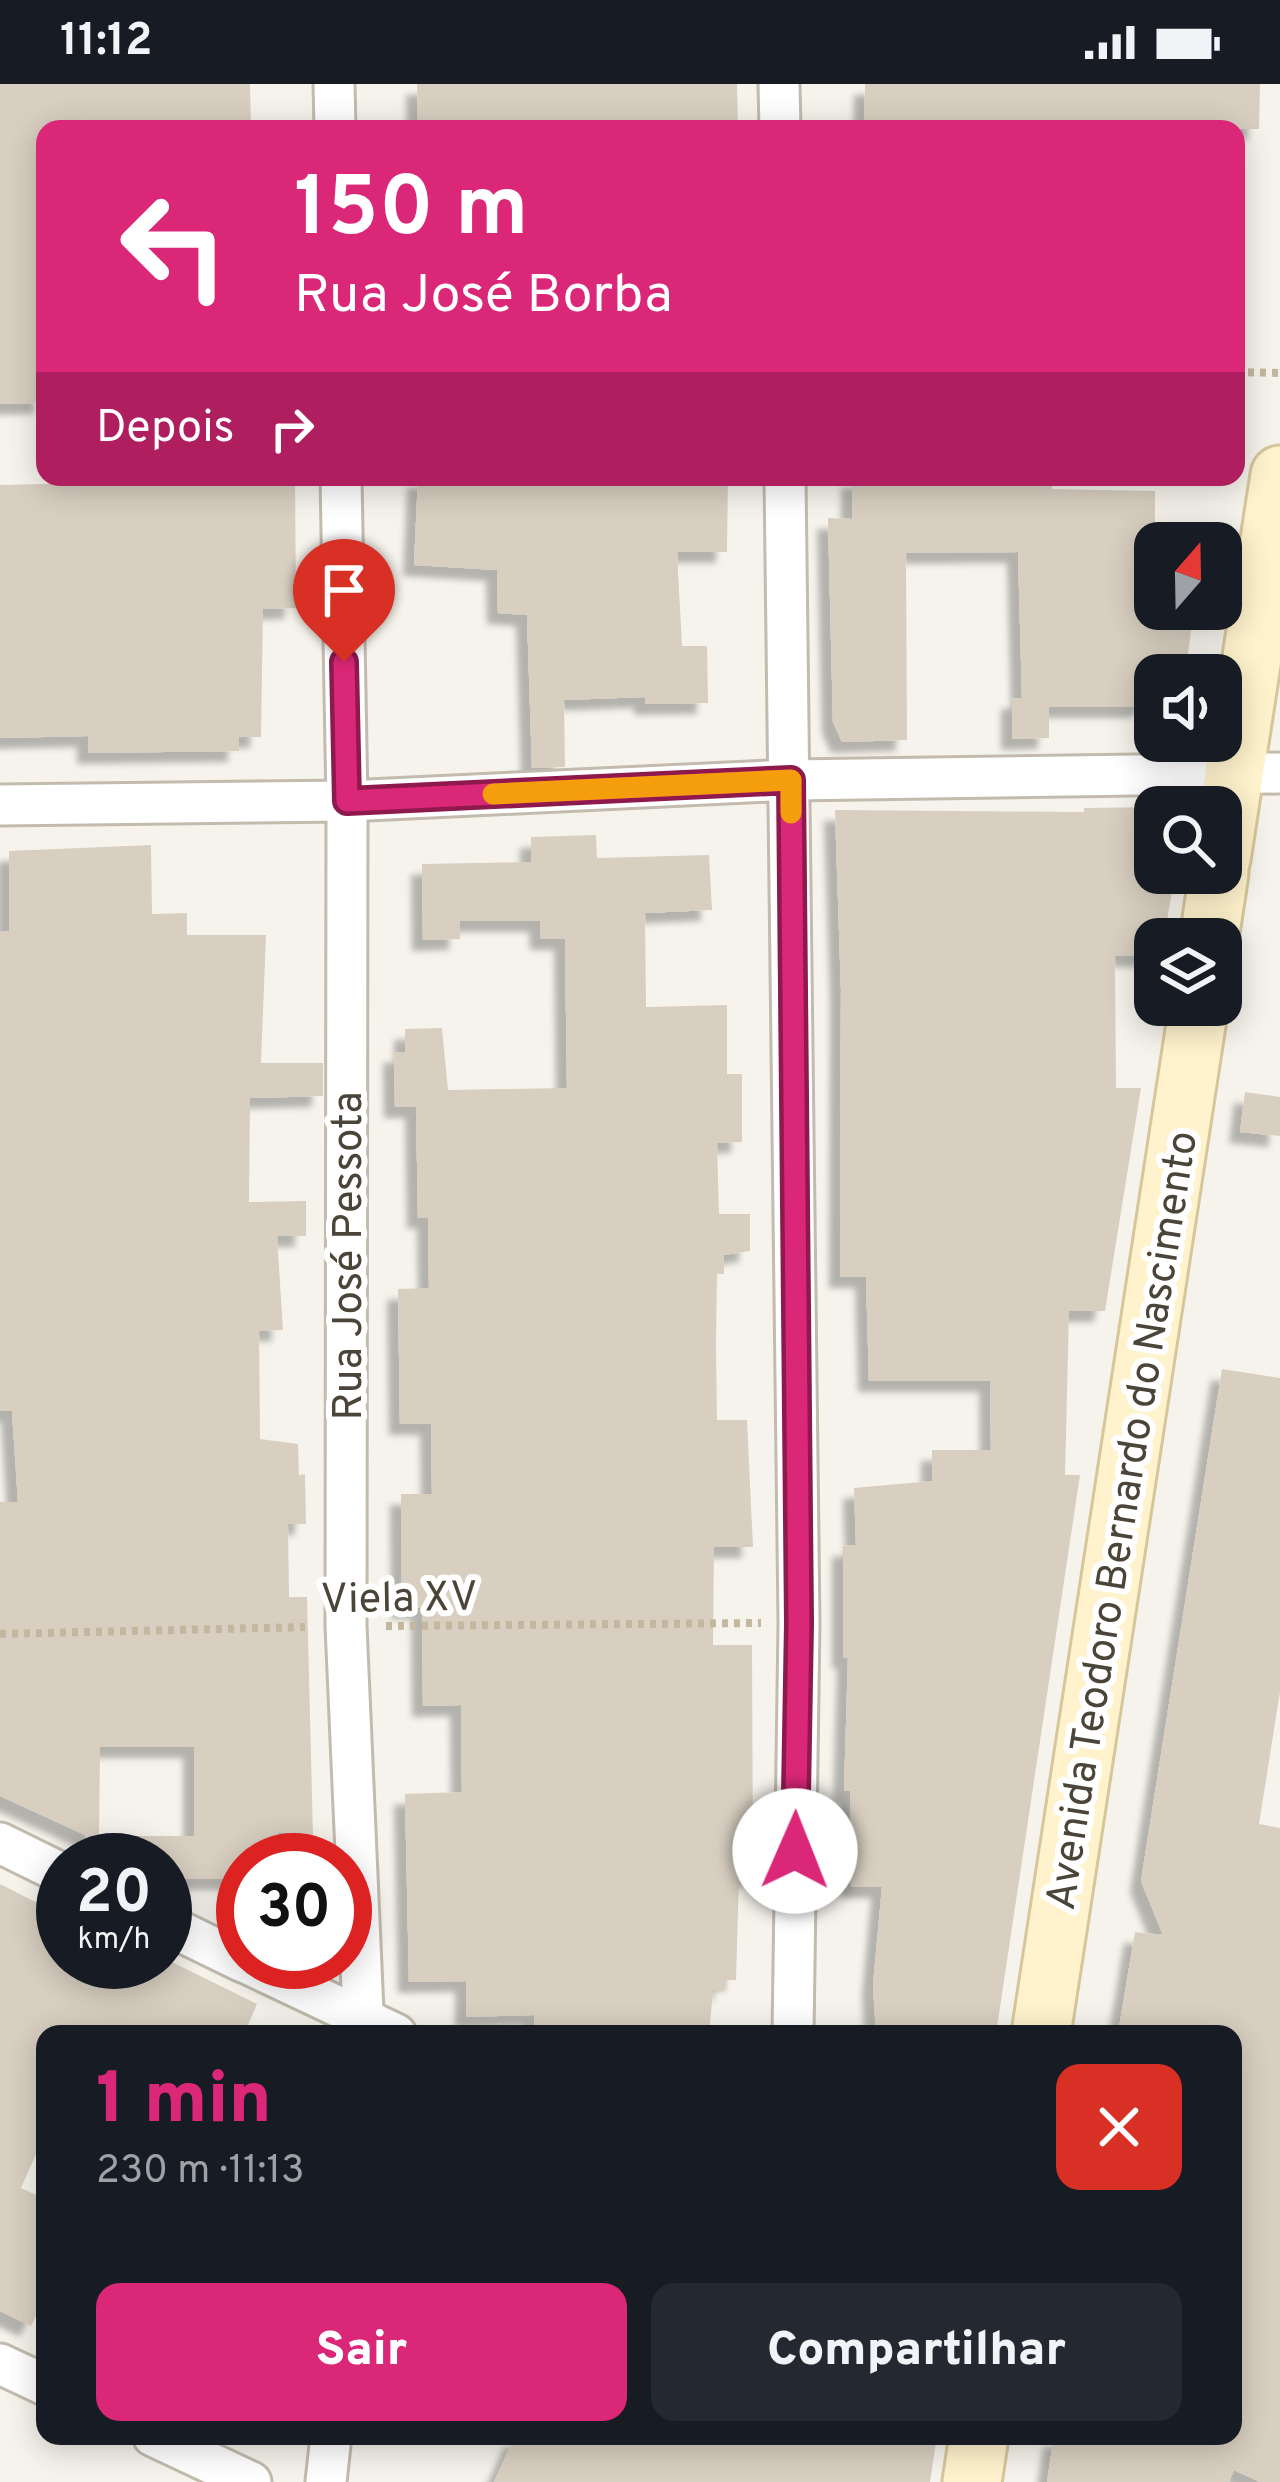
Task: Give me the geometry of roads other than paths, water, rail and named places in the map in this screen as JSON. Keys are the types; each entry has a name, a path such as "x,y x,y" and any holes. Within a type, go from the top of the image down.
{"street":[{"path":"334,84 334,120"},
{"path":"779,84 780,120"},
{"path":"1242,809 1257,772 1280,475"},
{"name":"Rua José Pessota","path":"341,486 347,801 346,1626 375,2025"},
{"path":"785,486 799,1623 793,2025"},
{"path":"0,805 347,801 791,780 1257,772"},
{"name":"Avenida Teodoro Bernardo do Nascimento","path":"1042,2025 1196,1026"},
{"path":"0,1843 36,1861"},
{"path":"295,1989 365,2025"},
{"path":"0,2364 36,2381"},
{"path":"172,2445 251,2482"},
{"path":"326,2482 331,2445"},
{"path":"972,2482 978,2445"}]}
